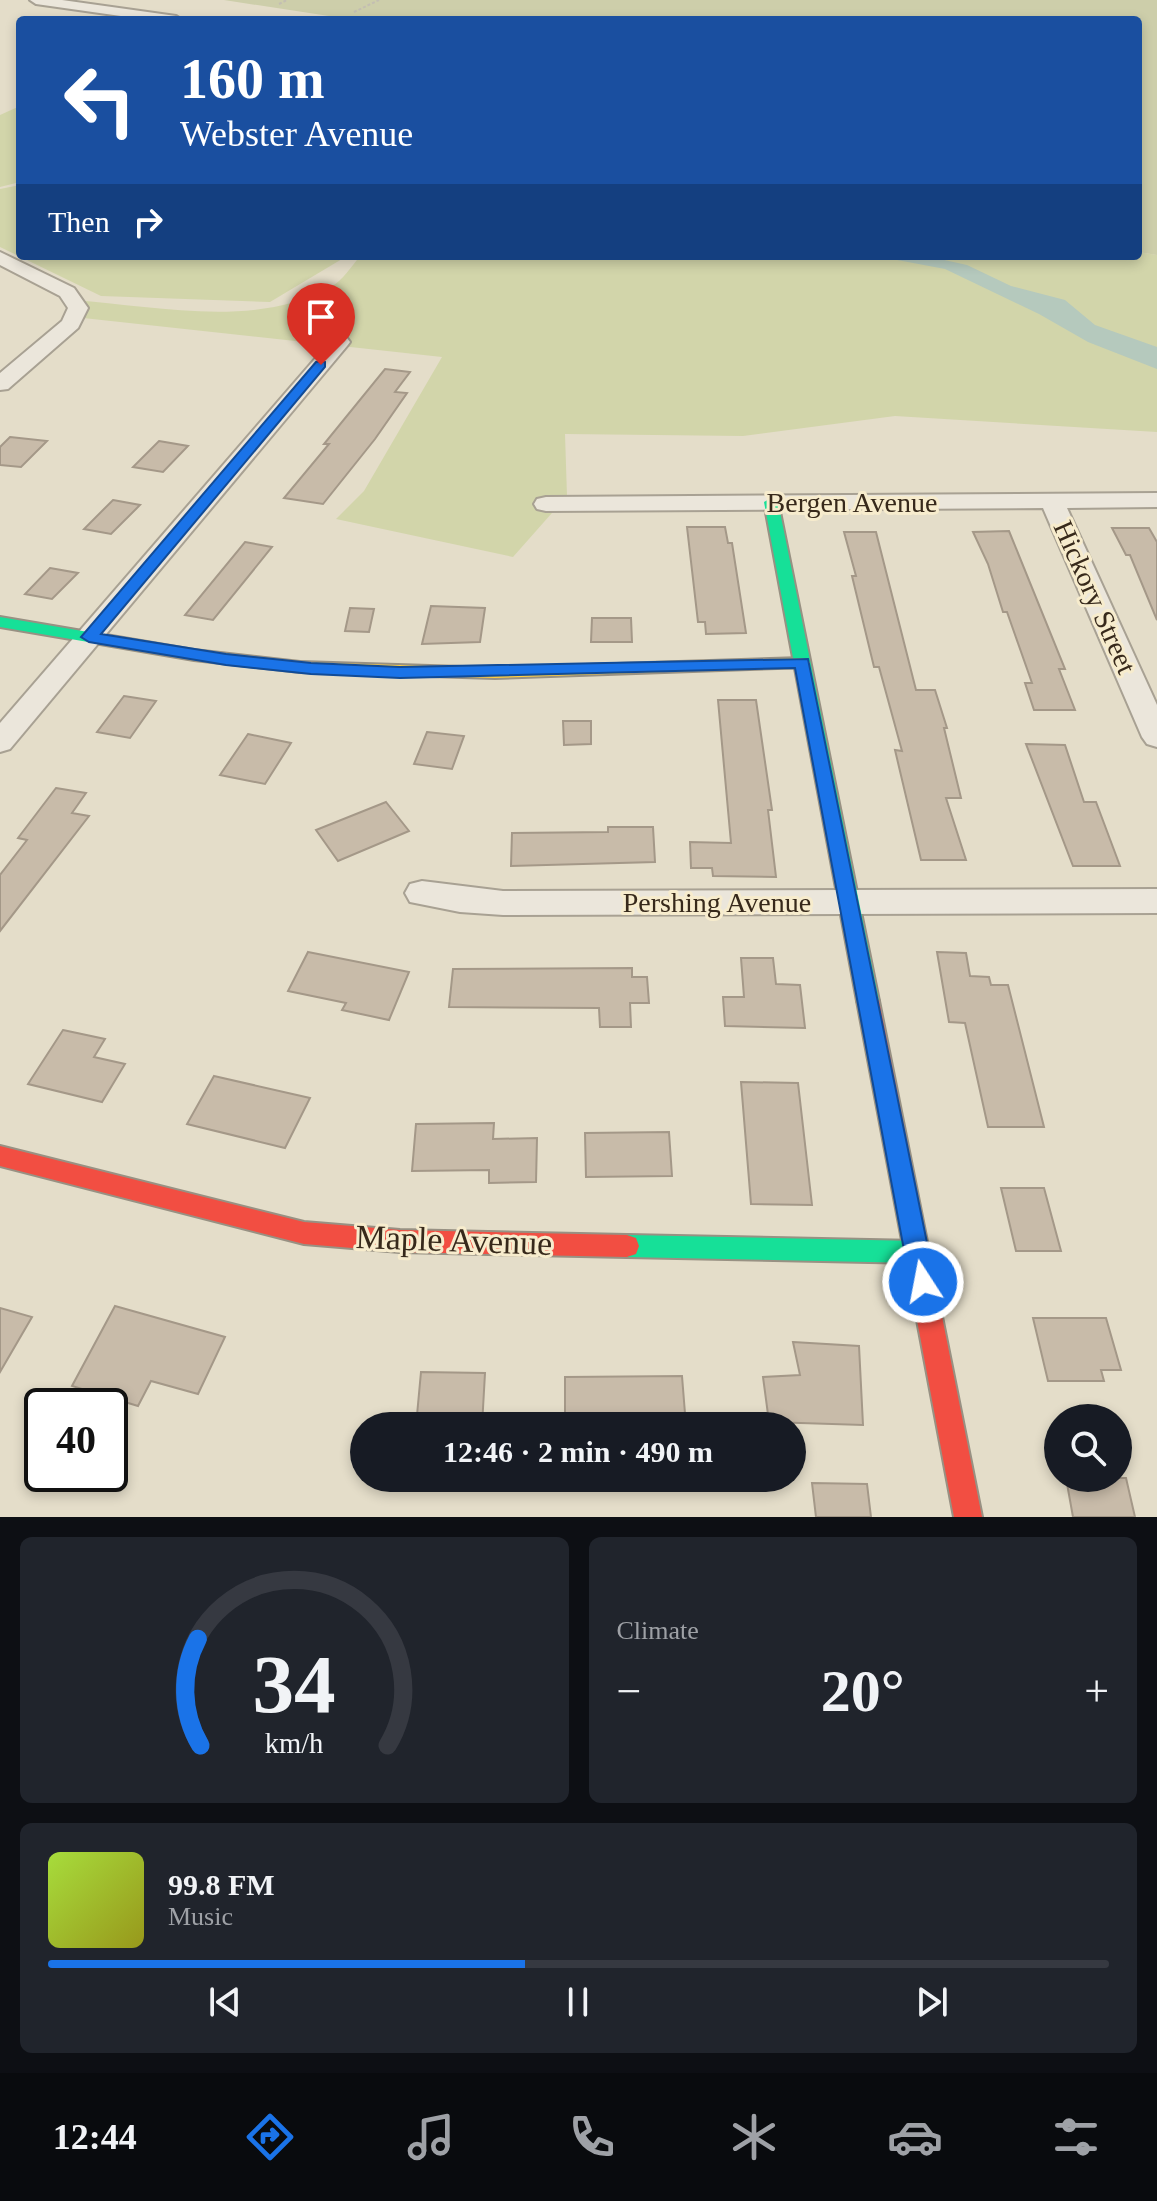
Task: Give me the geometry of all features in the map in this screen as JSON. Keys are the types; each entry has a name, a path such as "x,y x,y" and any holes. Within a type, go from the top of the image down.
{"street":[{"path":"36,0 148,16"},
{"path":"0,258 67,292 78,308 71,324 0,384"},
{"path":"0,742 340,342"},
{"name":"Bergen Avenue","path":"546,504 1157,500"},
{"name":"Hickory Street","path":"1052,501 1157,737"},
{"path":"771,502 968,1517"},
{"path":"0,622 226,660 311,668 400,672 802,663"},
{"name":"Pershing Avenue","path":"422,893 503,903 1157,901"},
{"name":"Maple Avenue","path":"0,1156 304,1233 400,1241 917,1252"}],"path":[{"path":"279,4 287,0"},
{"path":"354,12 379,0"}],"green space":[{"path":"224,0 1157,0 1157,255 1142,253 1142,16 329,16"},
{"path":"16,108 16,183 0,187 0,115"},
{"path":"16,186 16,255 0,247 0,189"},
{"path":"1142,253 1157,255 1157,432 895,416 743,436 565,434 567,496 513,557 336,519 364,491 442,357 74,317 74,300 205,312 271,308 302,300 331,287 357,260 1142,260"},
{"path":"27,260 340,260 270,302 101,296"}],"shaded area":[{"path":"897,260 944,260 967,265 1011,286 1065,300 1095,325 1157,347 1157,369 1088,342 1039,314 945,269"}],"building":[{"path":"385,369 410,372 395,392 407,393 375,439 323,504 284,498 329,444 324,444"},
{"path":"10,437 47,441 21,467 0,465 0,447"},
{"path":"159,441 188,446 163,472 133,467"},
{"path":"113,500 140,505 111,534 84,529"},
{"path":"687,527 725,527 728,543 732,543 746,633 706,634 705,622 698,622"},
{"path":"1112,528 1149,528 1157,542 1157,620 1130,555 1126,555"},
{"path":"1009,531 1065,669 1059,669 1075,710 1034,710 1025,683 1032,683 1007,612 1003,612 988,564 973,532"},
{"path":"844,532 876,532 916,690 935,690 947,728 944,728 961,798 946,798 966,860 921,860 895,750 902,751 879,667 874,667"},
{"path":"245,542 272,547 213,620 185,615"},
{"path":"50,568 78,573 52,599 25,594"},
{"path":"431,606 485,608 480,642 422,644"},
{"path":"350,608 374,609 369,632 345,631"},
{"path":"592,618 631,618 632,642 591,642"},
{"path":"124,696 156,701 130,738 97,732"},
{"path":"718,700 756,700 772,810 768,810 776,877 713,876 712,868 691,868 690,842 731,843"},
{"path":"563,721 591,721 591,744 564,745"},
{"path":"427,732 464,736 452,769 414,764"},
{"path":"248,734 291,743 265,784 220,775"},
{"path":"1026,744 1065,745 1084,802 1096,802 1120,866 1073,866"},
{"path":"56,788 86,793 72,813 89,816 0,931 0,875 27,840 18,838"},
{"path":"386,802 409,831 338,861 316,830"},
{"path":"608,827 653,827 655,862 511,866 512,833 608,832"},
{"path":"308,952 409,972 389,1020 342,1010 346,1003 288,991"},
{"path":"937,952 966,953 970,976 989,977 991,985 1008,985 1044,1127 988,1127 965,1023 949,1022"},
{"path":"741,958 773,958 776,984 800,985 805,1028 725,1026 723,997 744,997"},
{"path":"632,968 632,977 647,977 649,1003 630,1003 631,1027 600,1027 599,1008 449,1007 453,969"},
{"path":"63,1030 105,1039 94,1057 125,1064 102,1102 28,1084"},
{"path":"214,1076 310,1098 285,1148 187,1124"},
{"path":"741,1082 798,1083 812,1205 751,1204"},
{"path":"494,1123 493,1139 537,1138 536,1182 489,1183 489,1170 412,1171 416,1124"},
{"path":"669,1132 672,1176 586,1177 585,1133"},
{"path":"1001,1188 1044,1188 1061,1251 1016,1251"},
{"path":"115,1306 225,1337 198,1394 151,1381 138,1406 128,1403 128,1388 72,1386"},
{"path":"0,1308 32,1317 0,1372"},
{"path":"1033,1318 1106,1318 1121,1370 1101,1370 1104,1381 1048,1381"},
{"path":"793,1342 859,1346 863,1425 806,1423 806,1412 768,1412 763,1377 800,1375"},
{"path":"421,1372 485,1373 483,1412 417,1412"},
{"path":"682,1376 685,1412 565,1412 565,1377"},
{"path":"812,1483 867,1484 871,1517 816,1517"},
{"path":"1069,1492 1129,1492 1135,1517 1073,1517"}],"traffic: fast":[{"path":"771,502 868,1001"},
{"path":"0,622 194,655 300,667"},
{"path":"627,1246 917,1252"}],"traffic: slow":[{"path":"300,667 495,673 802,663"}],"traffic: jam":[{"path":"868,1001 968,1517"},
{"path":"0,1156 304,1233 400,1241 627,1246"}],"route":[{"path":"321,365 89,637 226,660 400,672 802,663 923,1282"}]}
